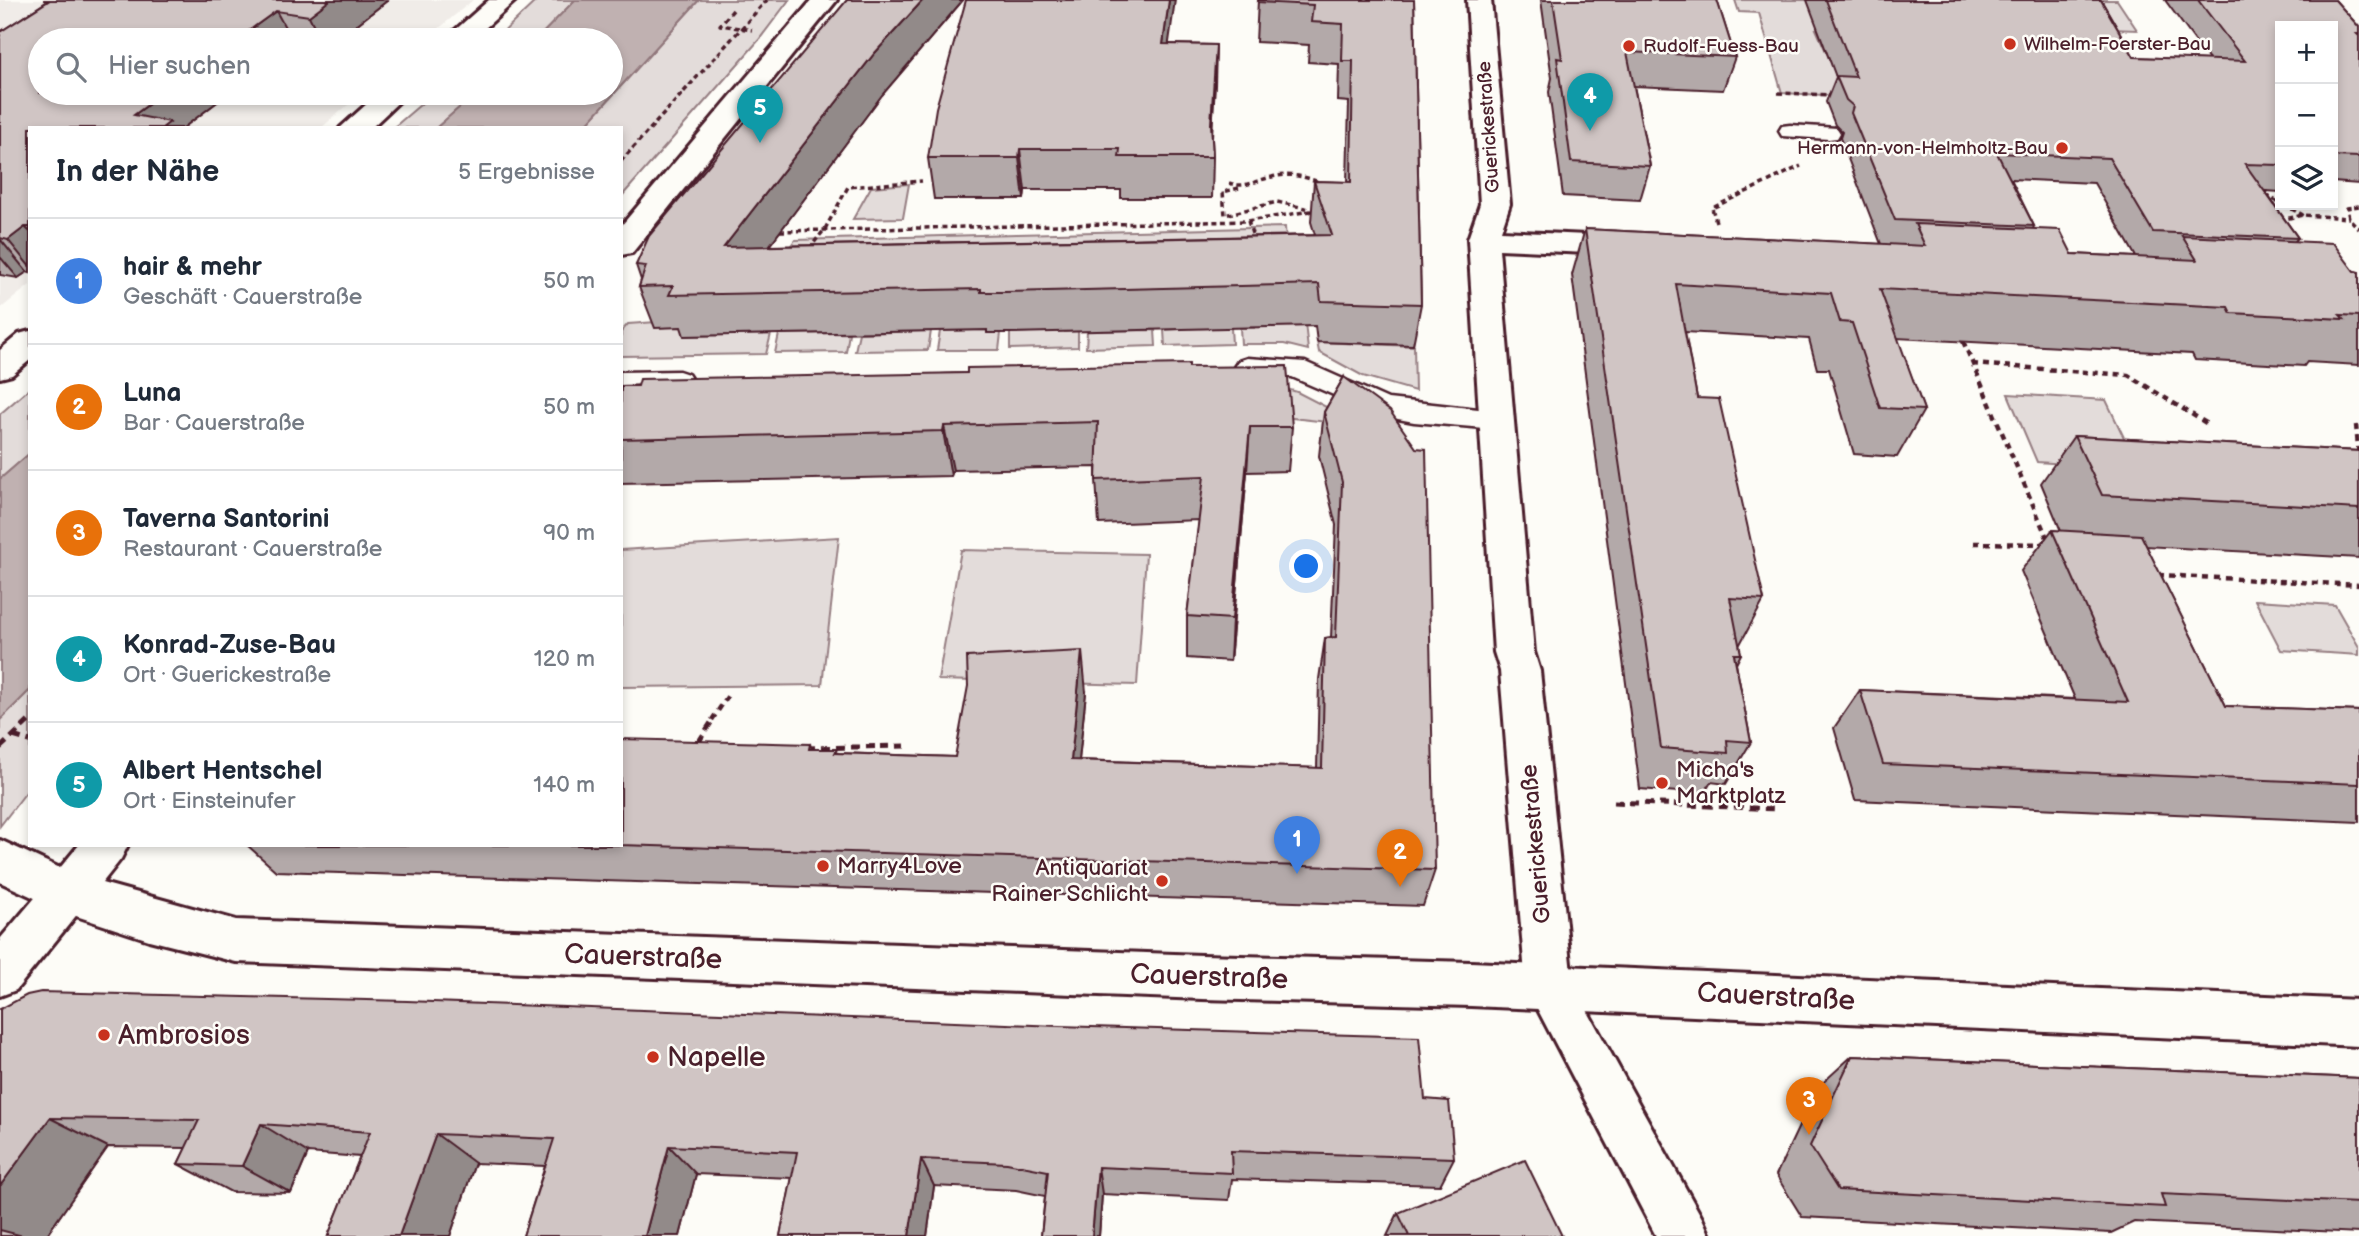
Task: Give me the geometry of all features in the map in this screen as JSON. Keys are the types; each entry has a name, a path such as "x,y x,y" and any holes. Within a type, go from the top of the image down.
{"street":[{"path":"471,28 503,0"},
{"path":"623,244 825,0"},
{"name":"Guerickestraße","path":"1479,0 1494,204 1483,239 1514,652 1520,671 1549,987 1684,1236"},
{"path":"356,126 381,105"},
{"path":"1483,239 1660,247"},
{"path":"0,367 28,344"},
{"path":"0,974 104,847"},
{"name":"Cauerstraße","path":"0,860 66,893 236,942 1549,987 2359,1023"}],"lane":[{"path":"1790,131 1829,133"},
{"path":"1223,368 1296,368 1382,407 1414,413 1496,420"},
{"path":"623,381 704,379"}],"path":[{"path":"623,159 767,0"},
{"path":"733,10 720,25 742,28"},
{"path":"1778,93 1846,96"},
{"path":"1716,222 1712,208 1801,166"},
{"path":"1314,210 1277,202 1225,215 1223,192 1267,176 1287,174 1308,177 1332,190"},
{"path":"801,258 825,229 848,187 922,181"},
{"path":"1229,183 1240,187"},
{"path":"2265,195 2275,200"},
{"path":"2359,206 2347,208 2349,218 2359,229"},
{"path":"780,231 1248,221 1323,209"},
{"path":"2293,210 2303,215"},
{"path":"2270,219 2281,220 2303,215 2349,218"},
{"path":"1248,221 1255,243"},
{"path":"1963,341 2050,544 1974,543"},
{"path":"1972,364 2128,375 2206,423"},
{"path":"2356,425 2359,457"},
{"path":"2145,575 2359,585"},
{"path":"707,750 693,750 729,694"},
{"path":"0,748 28,722"},
{"path":"12,736 28,740"},
{"path":"800,748 906,747"},
{"path":"1614,802 1778,808"}],"shaded area":[{"path":"0,0 473,0 439,28 28,28 28,105 348,105 323,126 28,126 28,287 0,309"},
{"path":"537,0 575,0 548,28 508,28"},
{"path":"575,0 699,0 623,84 623,28 548,28"},
{"path":"699,0 789,0 758,41 623,195 623,126 585,126 604,105 623,105 623,84"},
{"path":"1735,0 1909,0 1926,33 1816,29 1846,96 1782,93 1759,13 1739,12"},
{"path":"2037,0 2117,0 2137,30 2054,27"},
{"path":"420,105 462,105 438,126 395,126"},
{"path":"462,105 604,105 585,126 438,126"},
{"path":"909,184 903,218 853,219 871,187"},
{"path":"1285,227 1288,268 765,280 795,240"},
{"path":"657,322 688,327 685,336 771,334 766,354 623,356 623,330 628,324"},
{"path":"1305,323 1308,350 1284,344 1241,344 1240,328 1254,328 1254,324"},
{"path":"1215,325 1216,328 1231,328 1232,344 1165,346 1164,330 1179,329 1179,326"},
{"path":"1065,328 1065,332 1078,331 1078,347 1010,349 1010,333 1029,332 1030,329"},
{"path":"987,330 988,333 1001,333 999,350 937,350 940,331"},
{"path":"1155,330 1156,346 1086,348 1087,331"},
{"path":"931,331 928,350 855,351 859,333"},
{"path":"849,333 846,352 775,353 779,334"},
{"path":"1317,342 1414,346 1415,391 1363,376 1319,352"},
{"path":"1287,389 1336,412 1327,422 1284,417"},
{"path":"28,390 28,455 0,479 0,414"},
{"path":"2008,394 2106,400 2139,469 2037,462"},
{"path":"28,455 28,692 0,720 0,479"},
{"path":"839,537 822,685 623,687 623,550"},
{"path":"961,550 1146,554 1137,685 938,680"},
{"path":"2255,600 2335,605 2359,647 2359,655 2281,650"},
{"path":"28,692 28,790 0,826 0,720"}],"building":[{"path":"50,0 330,0 309,16 276,11 253,28 28,28 28,105 148,105 134,115 170,122 165,126 28,126 28,227 8,240 0,238 0,32"},
{"path":"847,0 923,0 874,54 724,247 1332,235 1314,181 1351,182 1353,61 1342,61 1343,24 1311,22 1313,5 1258,0 1414,0 1421,304 1321,301 1319,284 1005,292 981,292 981,289 669,295 673,286 639,287 646,266 636,265 649,236"},
{"path":"966,0 1169,0 1163,44 1216,45 1211,124 1213,157 1119,157 1120,149 1020,149 1019,158 928,158 936,108"},
{"path":"1553,0 1717,0 1735,57 1627,52 1650,166 1571,162 1557,58 1562,59"},
{"path":"1826,0 2101,0 2134,57 2245,61 2198,0 2335,0 2359,27 2359,157 2338,156 2338,21 2275,21 2275,165 2245,164 2275,206 2275,210 2278,210 2298,238 2153,232 2109,158 1997,153 2034,226 1895,220 1851,113 1853,106 1846,100 1836,76 1856,77"},
{"path":"1915,224 2060,230 2072,254 2197,260 2182,236 2333,243 2354,271 2359,272 2359,316 2340,315 2344,319 2231,313 2228,307 1880,289 1924,410 1880,408 1852,323 1840,322 1831,293 1676,284 1697,398 1719,399 1764,600 1730,598 1741,654 1734,654 1751,742 1727,740 1728,753 1661,748 1585,229 1925,246"},
{"path":"1189,364 1189,367 1287,366 1292,427 1250,427 1232,619 1187,616 1204,476 1096,480 1098,422 944,426 943,431 623,439 623,386 638,386 640,379 967,373 967,368"},
{"path":"1344,377 1390,411 1416,448 1426,449 1435,870 623,845 623,739 810,744 809,749 837,749 835,753 955,757 968,686 967,657 1082,651 1071,760 1322,768 1325,638 1336,637 1342,482 1324,412"},
{"path":"2074,436 2359,451 2359,509 2102,495"},
{"path":"2052,530 2141,535 2226,706 2359,711 2359,784 1883,764 1860,690 2128,702"},
{"path":"41,992 407,1001 1419,1037 1425,1099 1449,1101 1454,1158 1231,1151 1232,1173 1098,1167 1092,1236 1041,1236 1048,1171 1007,1163 921,1159 909,1236 780,1236 797,1152 669,1146 645,1236 523,1236 554,1139 436,1134 399,1236 328,1236 370,1132 261,1124 242,1166 178,1164 199,1120 50,1118 0,1186 0,1009 27,995"},
{"path":"1852,1056 2359,1078 2359,1203 2161,1194 2165,1207 1838,1190 1810,1146"},
{"path":"1525,1160 1562,1236 1409,1236 1398,1213"},
{"path":"0,1230 23,1236 0,1236"}],"place":[{"name":"Wilhelm-Foerster-Bau","path":"2010,44"},
{"name":"Rudolf-Fuess-Bau","path":"1629,46"},
{"name":"Konrad-Zuse-Bau","path":"1590,131"},
{"name":"Albert Hentschel","path":"760,143"},
{"name":"Hermann-von-Helmholtz-Bau","path":"2062,148"},
{"name":"Micha's Marktplatz","path":"1662,783"},
{"name":"Marry4Love","path":"823,866"},
{"name":"hair & mehr","path":"1297,874"},
{"name":"Antiquariat Rainer Schlicht","path":"1162,881"},
{"name":"Luna","path":"1400,887"},
{"name":"Ambrosios","path":"104,1035"},
{"name":"Napelle","path":"653,1057"},
{"name":"Taverna Santorini","path":"1809,1135"}]}
